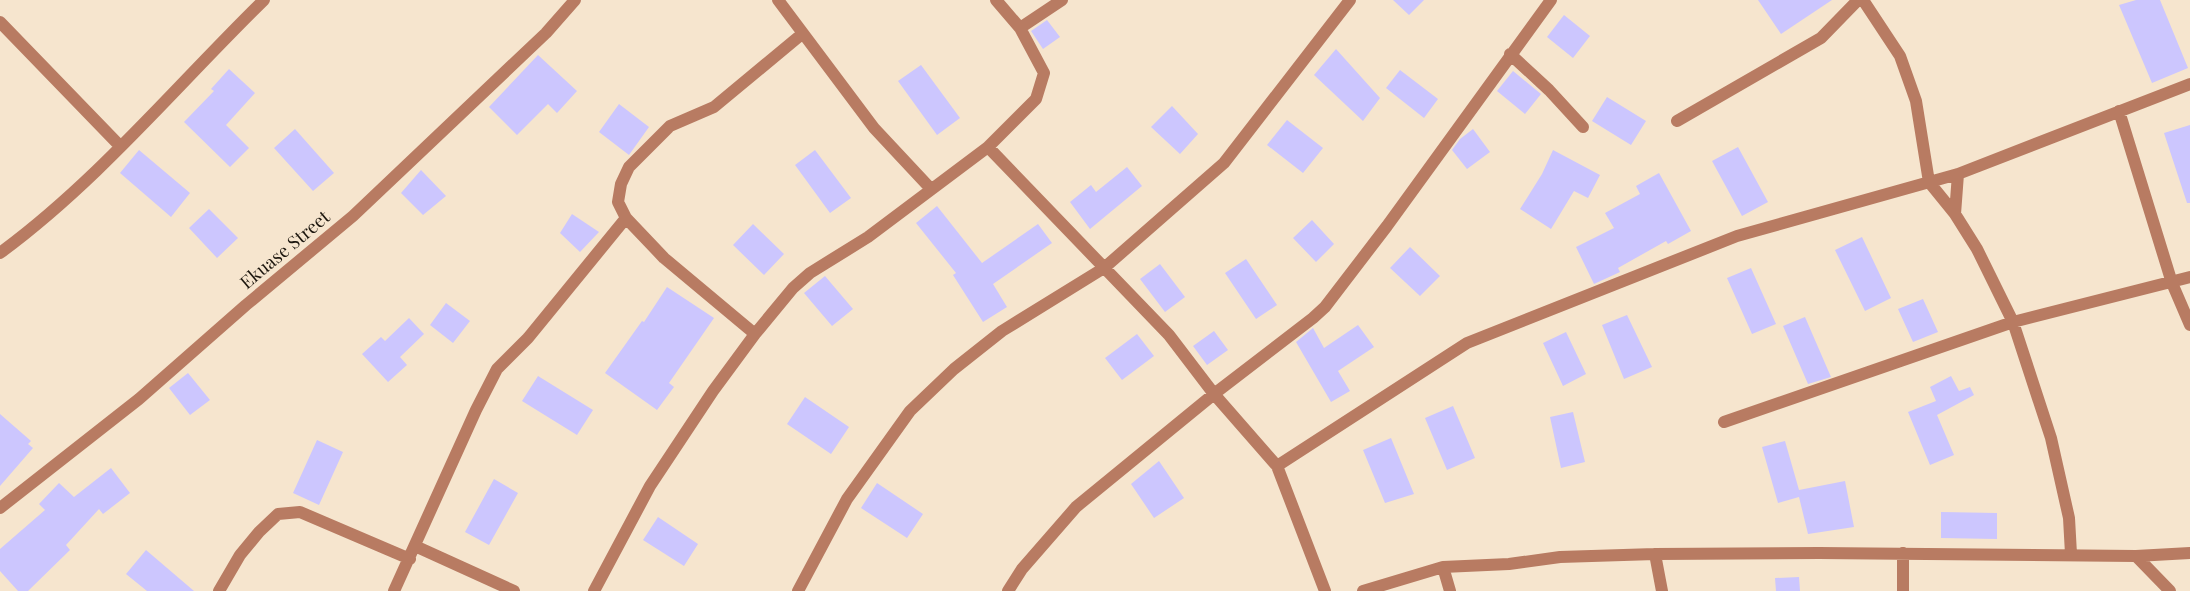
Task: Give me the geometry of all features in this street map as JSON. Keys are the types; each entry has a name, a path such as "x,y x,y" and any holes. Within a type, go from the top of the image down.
{"street":[{"name":"Ekuase Street","path":"0,508 139,400 246,305 352,216 546,33 575,0"},
{"path":"778,0 874,128 931,189"},
{"path":"594,591 650,486 713,391 755,334 793,288 810,273 868,237 988,147 1036,99 1044,73 1020,28 996,0"},
{"path":"1020,28 1062,0"},
{"path":"798,591 847,499 910,411 954,369 1002,331 1104,268 1224,163 1350,0"},
{"path":"1008,591 1022,569 1076,507 1214,394 1325,307 1393,218 1510,54 1551,0"},
{"path":"1677,121 1821,38 1858,0"},
{"path":"1863,0 1900,56 1916,101 1929,182 1955,214 1978,249 2013,322 2051,438 2069,518 2071,554"},
{"path":"0,254 76,190 262,1"},
{"path":"0,22 120,146"},
{"path":"755,334 664,258 626,218 618,202 621,184 630,167 670,126 714,107 802,34"},
{"path":"1510,54 1549,90 1583,126"},
{"path":"1277,466 1467,343 1738,236 1958,174 2190,84"},
{"path":"2119,111 2172,283 2190,325"},
{"path":"988,147 1169,335 1214,394 1277,466 1325,591"},
{"path":"1955,214 1958,174"},
{"path":"394,591 476,410 497,369 528,338 626,218"},
{"path":"1724,422 2013,322 2190,277"},
{"path":"219,591 240,555 259,532 278,514 300,512 410,559"},
{"path":"415,546 514,591"},
{"path":"1363,591 1443,567 1509,564 1560,557 1655,554 1903,553 2136,556 2190,552"},
{"path":"1903,553 1903,591"},
{"path":"1655,554 1662,591"},
{"path":"2136,556 2170,591"},
{"path":"1443,567 1450,591"}],"building":[{"path":"1393,0 1424,0 1409,15"},
{"path":"1758,0 1832,0 1781,34"},
{"path":"2136,0 2160,0 2188,68 2152,83 2119,5"},
{"path":"1564,15 1590,36 1573,58 1547,37"},
{"path":"1047,20 1060,37 1043,49 1031,31"},
{"path":"1336,49 1380,98 1363,121 1314,75"},
{"path":"538,55 577,91 557,113 548,104 517,135 489,107"},
{"path":"921,65 960,118 937,135 898,81"},
{"path":"229,69 255,93 226,125 249,148 230,167 184,122 214,91 211,89"},
{"path":"1400,70 1438,99 1424,118 1386,88"},
{"path":"1513,71 1541,94 1525,114 1497,91"},
{"path":"1607,97 1646,121 1631,145 1592,121"},
{"path":"619,104 649,127 629,155 599,132"},
{"path":"1172,106 1198,134 1180,154 1151,127"},
{"path":"1287,120 1323,148 1303,173 1267,145"},
{"path":"2190,125 2190,203 2187,203 2164,133"},
{"path":"295,129 334,173 313,191 274,148"},
{"path":"1473,129 1490,152 1467,169 1452,150 1460,139"},
{"path":"1738,147 1768,202 1742,216 1712,161"},
{"path":"139,150 190,193 171,217 120,173"},
{"path":"815,150 851,198 830,213 795,165"},
{"path":"1553,150 1600,175 1588,198 1574,191 1551,229 1520,209 1542,174"},
{"path":"1127,167 1142,186 1090,229 1070,202 1091,185 1096,192"},
{"path":"421,170 446,196 423,215 401,193"},
{"path":"1659,173 1691,231 1668,244 1666,241 1618,268 1620,272 1594,284 1576,247 1614,228 1605,213 1640,194 1636,186"},
{"path":"937,206 982,263 1038,224 1052,243 993,284 1007,307 983,322 953,275 956,273 916,223"},
{"path":"209,209 238,238 217,258 189,228"},
{"path":"572,214 599,232 580,252 560,233"},
{"path":"1312,220 1334,244 1316,262 1293,238"},
{"path":"753,224 784,254 764,275 733,245"},
{"path":"1862,237 1891,298 1865,311 1835,250"},
{"path":"1410,247 1440,276 1420,296 1390,268"},
{"path":"1246,259 1277,305 1256,319 1225,273"},
{"path":"1160,264 1185,297 1165,312 1140,279"},
{"path":"1751,268 1776,324 1752,334 1727,278"},
{"path":"825,276 853,309 832,326 804,293"},
{"path":"667,287 714,318 669,383 674,387 657,410 605,373 642,321 644,322"},
{"path":"1923,299 1938,332 1913,342 1898,309"},
{"path":"446,303 470,321 453,343 430,325"},
{"path":"1627,315 1652,367 1624,379 1602,325"},
{"path":"1805,317 1831,377 1808,384 1783,326"},
{"path":"409,318 424,334 400,357 407,365 388,382 362,354 381,337 385,341"},
{"path":"1358,325 1374,347 1338,371 1350,391 1331,402 1296,342 1313,328 1324,348"},
{"path":"1214,331 1228,350 1207,365 1193,346"},
{"path":"1566,332 1586,374 1563,386 1543,343"},
{"path":"1137,334 1154,356 1122,380 1105,358"},
{"path":"188,373 210,400 190,415 169,388"},
{"path":"538,376 593,410 577,435 522,401"},
{"path":"1951,376 1959,391 1970,387 1974,395 1937,415 1954,455 1930,465 1908,412 1936,401 1930,387"},
{"path":"805,397 849,427 831,454 787,424"},
{"path":"1453,406 1475,458 1447,470 1425,418"},
{"path":"1573,412 1585,462 1561,468 1550,417"},
{"path":"0,414 31,441 28,444 33,448 0,486"},
{"path":"1391,438 1414,494 1385,503 1363,450"},
{"path":"317,440 343,452 319,505 293,493"},
{"path":"1785,441 1799,490 1845,481 1854,527 1808,534 1799,497 1778,503 1762,447"},
{"path":"1159,461 1184,498 1154,518 1131,484"},
{"path":"111,468 130,493 103,514 99,509 66,545 70,550 28,591 18,591 0,571 0,549 45,510 39,504 59,483 74,497"},
{"path":"494,479 518,493 489,545 465,532"},
{"path":"877,483 923,514 907,538 861,508"},
{"path":"1941,512 1997,513 1997,539 1941,538"},
{"path":"658,517 698,544 684,566 643,540"},
{"path":"146,550 194,591 147,591 126,574"},
{"path":"1799,577 1800,591 1776,591 1775,578"}]}
